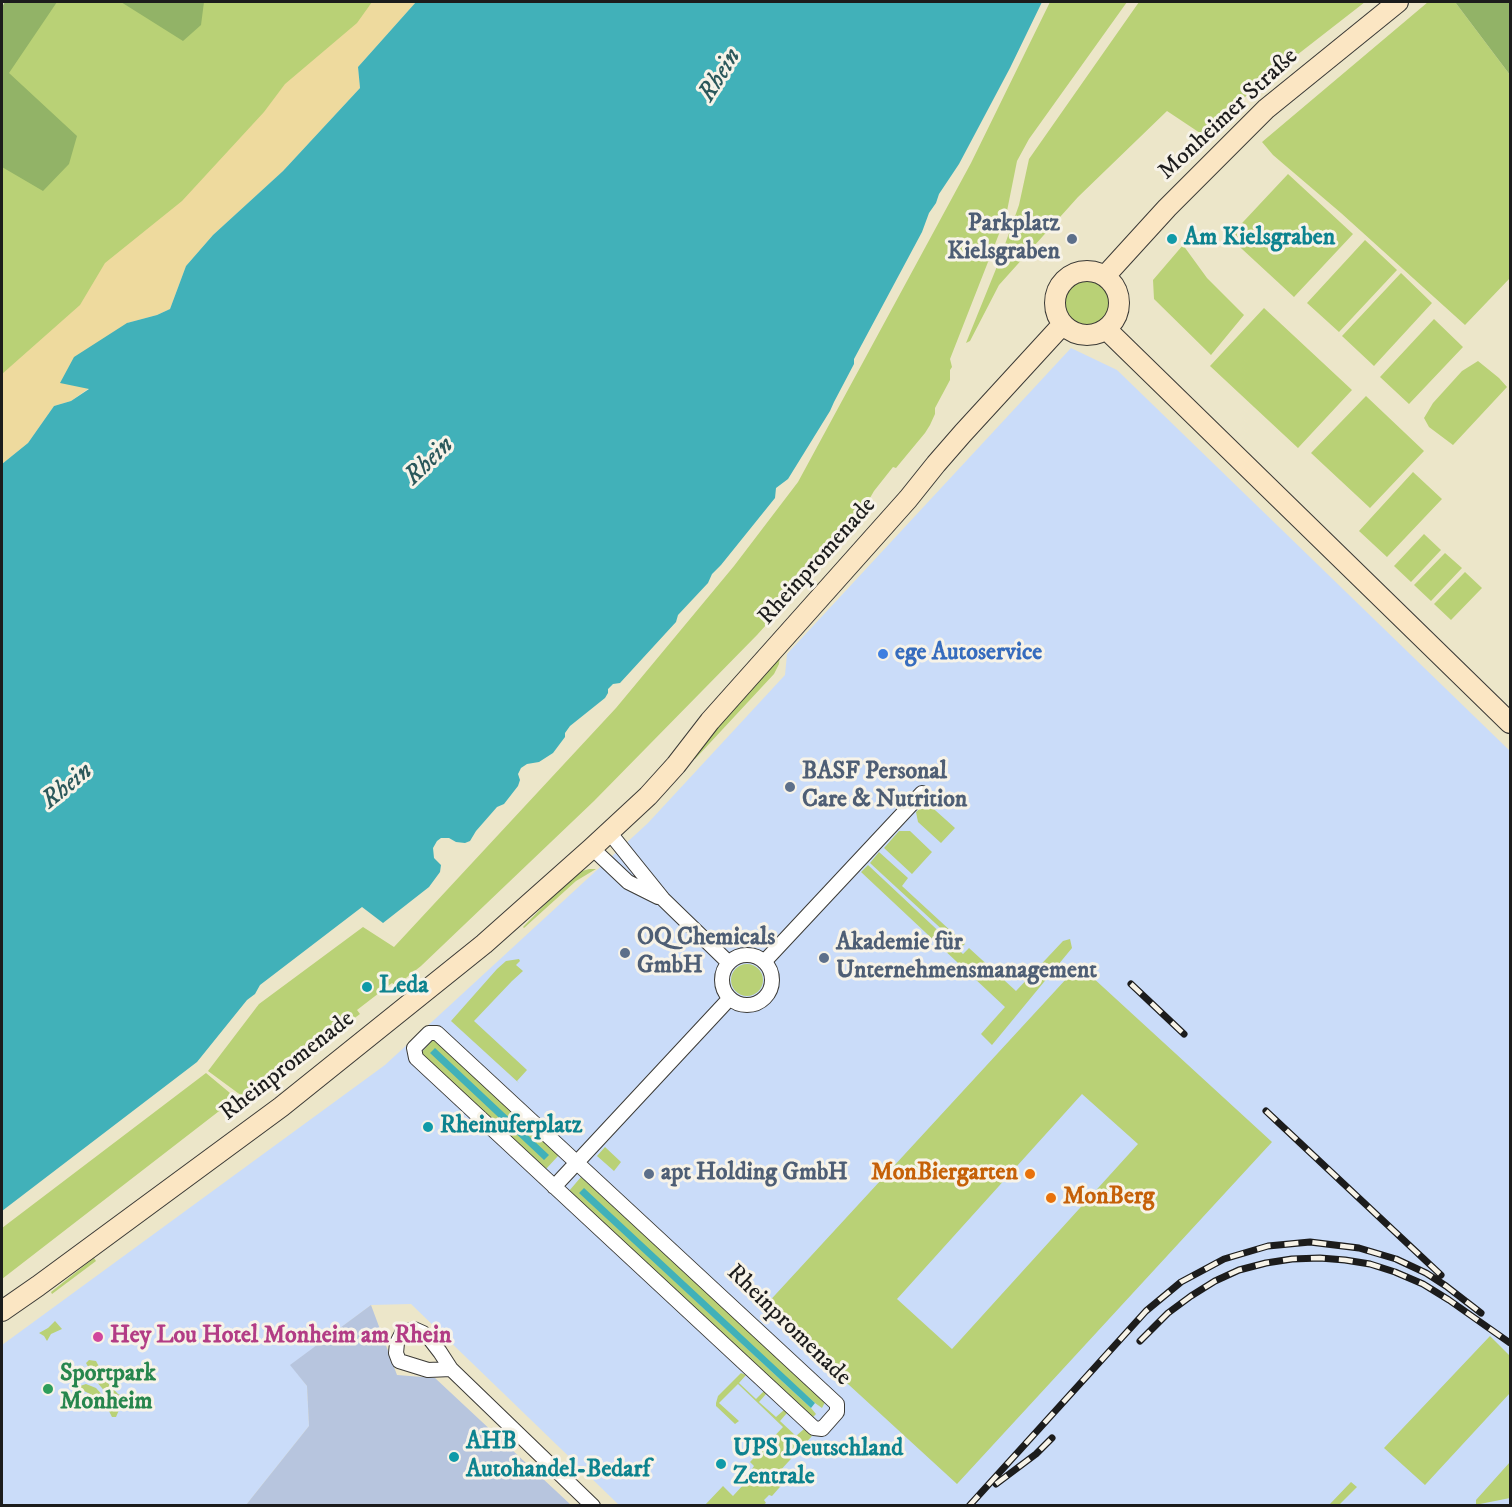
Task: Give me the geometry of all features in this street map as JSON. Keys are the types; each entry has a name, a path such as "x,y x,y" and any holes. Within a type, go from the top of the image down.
{"street":[{"name":"Monheimer Straße","path":"1105,276 1186,188 1266,109 1398,2"},
{"path":"1085,270 1105,276 1113,285 1118,296 1118,308 1114,320 1106,329 1096,334 1084,335 1072,331 1063,324 1055,306 1059,287 1066,278 1085,270"},
{"name":"Rheinpromenade","path":"2,1311 281,1107 484,944 648,796 676,765 710,721 908,499 963,433 1063,324"},
{"path":"1106,329 1510,723"},
{"path":"764,962 922,793"},
{"path":"609,832 663,899 729,963"},
{"path":"592,848 628,882 663,899"},
{"path":"750,955 764,962 772,981 766,996 753,1004 737,1002 730,998 723,984 725,969 729,963 735,958 750,955"},
{"path":"554,1187 730,998"},
{"name":"Rheinpromenade","path":"429,1033 437,1034 577,1162 837,1404 837,1412 822,1429 814,1428 554,1187 416,1058 414,1048 429,1033"},
{"path":"451,1369 593,1506"}],"shaded area":[{"path":"1071,348 1117,370 1510,751 1510,1505 619,1505 411,1304 371,1305 291,1365 307,1386 309,1426 246,1505 2,1505 2,1345 385,1065 648,823 785,675 787,654"},
{"path":"371,1305 397,1375 435,1378 571,1505 246,1505 309,1426 307,1386 290,1365"}],"green space":[{"path":"5,2 57,2 9,73 77,136 69,164 43,191 2,167 2,7"},
{"path":"37,2 415,2 2,463 2,51"},
{"path":"121,2 204,2 201,25 183,41"},
{"path":"1050,2 1127,2 1029,139 1017,161 1006,216 950,359 952,367 950,380 935,408 935,414 925,433 874,491 851,531 757,635 594,801 421,966 396,986 392,983 357,1010 360,1014 246,1099 208,1071 259,1004 363,927 394,947 616,708 734,566 798,482 971,163"},
{"path":"1139,2 1365,2 1252,90 1206,137 1167,111 1078,197 999,285 970,341 966,343 1019,205 1029,159"},
{"path":"1428,2 1455,2 1510,75 1510,278 1465,325 1273,155 1262,142"},
{"path":"1455,2 1510,2 1510,75"},
{"path":"1288,174 1353,234 1294,297 1229,237"},
{"path":"1365,240 1397,270 1339,332 1307,303"},
{"path":"1183,245 1207,278 1244,315 1211,355 1154,299 1153,280"},
{"path":"1401,273 1432,303 1374,366 1342,336"},
{"path":"1087,281 1102,288 1109,303 1102,318 1087,325 1072,318 1065,303 1072,288"},
{"path":"1264,308 1352,390 1298,448 1210,366"},
{"path":"1434,319 1463,347 1409,404 1380,377"},
{"path":"1478,361 1507,387 1453,445 1429,427 1424,418 1433,403 1462,371"},
{"path":"1366,396 1424,451 1370,508 1311,453"},
{"path":"1413,472 1442,499 1387,557 1359,531"},
{"path":"1424,534 1441,550 1411,582 1394,566"},
{"path":"1445,553 1462,568 1431,601 1414,585"},
{"path":"1465,572 1482,588 1451,620 1434,604"},
{"path":"780,655 774,674 695,759 692,758 721,720"},
{"path":"926,802 955,828 941,843 918,822 916,812"},
{"path":"899,831 910,831 932,852 912,874 884,848"},
{"path":"879,852 908,878 902,886 965,944 961,947 870,863"},
{"path":"868,865 963,954 969,948 1016,991 1063,941 1070,939 1072,948 992,1045 981,1034 1005,1007 861,872"},
{"path":"589,869 596,869 576,881 523,927 574,875"},
{"path":"519,959 516,965 523,971 474,1021 527,1070 517,1081 520,1084 451,1021 497,969 506,961"},
{"path":"747,964 759,968 763,980 759,992 747,996 735,992 731,980 735,968"},
{"path":"1079,965 1272,1142 957,1484 764,1307","holes":["1082,1094 1138,1144 952,1349 897,1299"]},
{"path":"433,1040 557,1153 558,1156 546,1169 421,1055"},
{"path":"206,1073 236,1098 2,1279 2,1228"},
{"path":"605,1147 621,1162 614,1171 597,1156"},
{"path":"581,1177 825,1402 822,1408 580,1193 811,1408 816,1414 813,1417 570,1193 569,1191"},
{"path":"94,1258 96,1261 52,1294 51,1292"},
{"path":"55,1321 62,1329 51,1334 47,1341 39,1333"},
{"path":"1490,1336 1510,1356 1510,1393 1425,1485 1384,1448"},
{"path":"89,1360 96,1361 107,1382 118,1394 126,1398 127,1402 123,1406 107,1394 96,1381 86,1363"},
{"path":"83,1366 90,1379 88,1381 76,1381 69,1376 70,1372"},
{"path":"741,1373 746,1375 739,1383 756,1399 764,1391 766,1394 759,1402 776,1417 784,1410 787,1413 780,1421 796,1436 804,1429 812,1436 778,1473 786,1480 772,1496 769,1495 764,1500 766,1503 763,1505 705,1505 723,1486 733,1496 755,1472 750,1462 783,1427 738,1384 719,1403 739,1421 735,1424 716,1406 718,1396"},
{"path":"86,1384 96,1388 107,1400 115,1404 119,1410 116,1417 112,1417 107,1407 98,1398 82,1390 80,1386"},
{"path":"1510,1462 1510,1498 1471,1505 1476,1504 1476,1500"},
{"path":"1351,1482 1357,1487 1339,1505 1329,1505"}],"sand":[{"path":"372,2 416,2 358,67 360,88 283,171 213,235 186,266 170,309 127,323 89,388 71,401 54,406 28,443 2,464 2,374 80,305 105,263 182,201 264,112 285,84 357,23"}],"water":[{"name":"Rhein","path":"416,2 1042,2 959,164 929,213 922,232 854,359 854,364 830,411 788,479 776,488 775,498 712,574 708,583 678,615 676,622 620,683 613,684 608,689 605,698 570,726 553,753 539,762 527,764 521,768 518,774 520,780 518,786 504,804 497,807 476,831 470,841 465,843 441,838 437,841 433,848 434,858 441,865 440,872 429,887 383,923 362,907 260,985 255,994 247,1000 197,1062 2,1211 2,464 28,443 54,406 71,401 89,389 60,383 74,357 127,323 170,309 186,266 213,235 283,171 360,88 358,67"},
{"path":"435,1048 549,1155 544,1160 430,1053"},
{"path":"584,1188 815,1403 811,1408 579,1193"}],"railway":[{"path":"1131,984 1184,1034"},
{"path":"1266,1111 1441,1275"},
{"path":"969,1506 1146,1311 1181,1282 1224,1259 1268,1246 1310,1242 1359,1248 1396,1259 1426,1273 1481,1313"},
{"path":"1140,1341 1168,1313 1215,1281 1239,1270 1266,1263 1320,1258 1370,1264 1423,1284 1510,1343"},
{"path":"996,1484 1036,1454 1052,1438"}],"place":[{"name":"Parkplatz Kielsgraben","path":"1072,239"},
{"name":"Am Kielsgraben","path":"1172,239"},
{"name":"ege Autoservice","path":"883,654"},
{"name":"BASF Personal Care & Nutrition","path":"790,787"},
{"name":"OQ Chemicals GmbH","path":"625,953"},
{"name":"Akademie für Unternehmensmanagement","path":"824,958"},
{"name":"Leda","path":"367,987"},
{"name":"Rheinuferplatz","path":"428,1127"},
{"name":"apt Holding GmbH","path":"649,1174"},
{"name":"MonBiergarten","path":"1030,1174"},
{"name":"MonBerg","path":"1051,1198"},
{"name":"Hey Lou Hotel Monheim am Rhein","path":"98,1337"},
{"name":"Sportpark Monheim","path":"48,1389"},
{"name":"AHB Autohandel-Bedarf","path":"454,1457"},
{"name":"UPS Deutschland Zentrale","path":"721,1464"}]}
